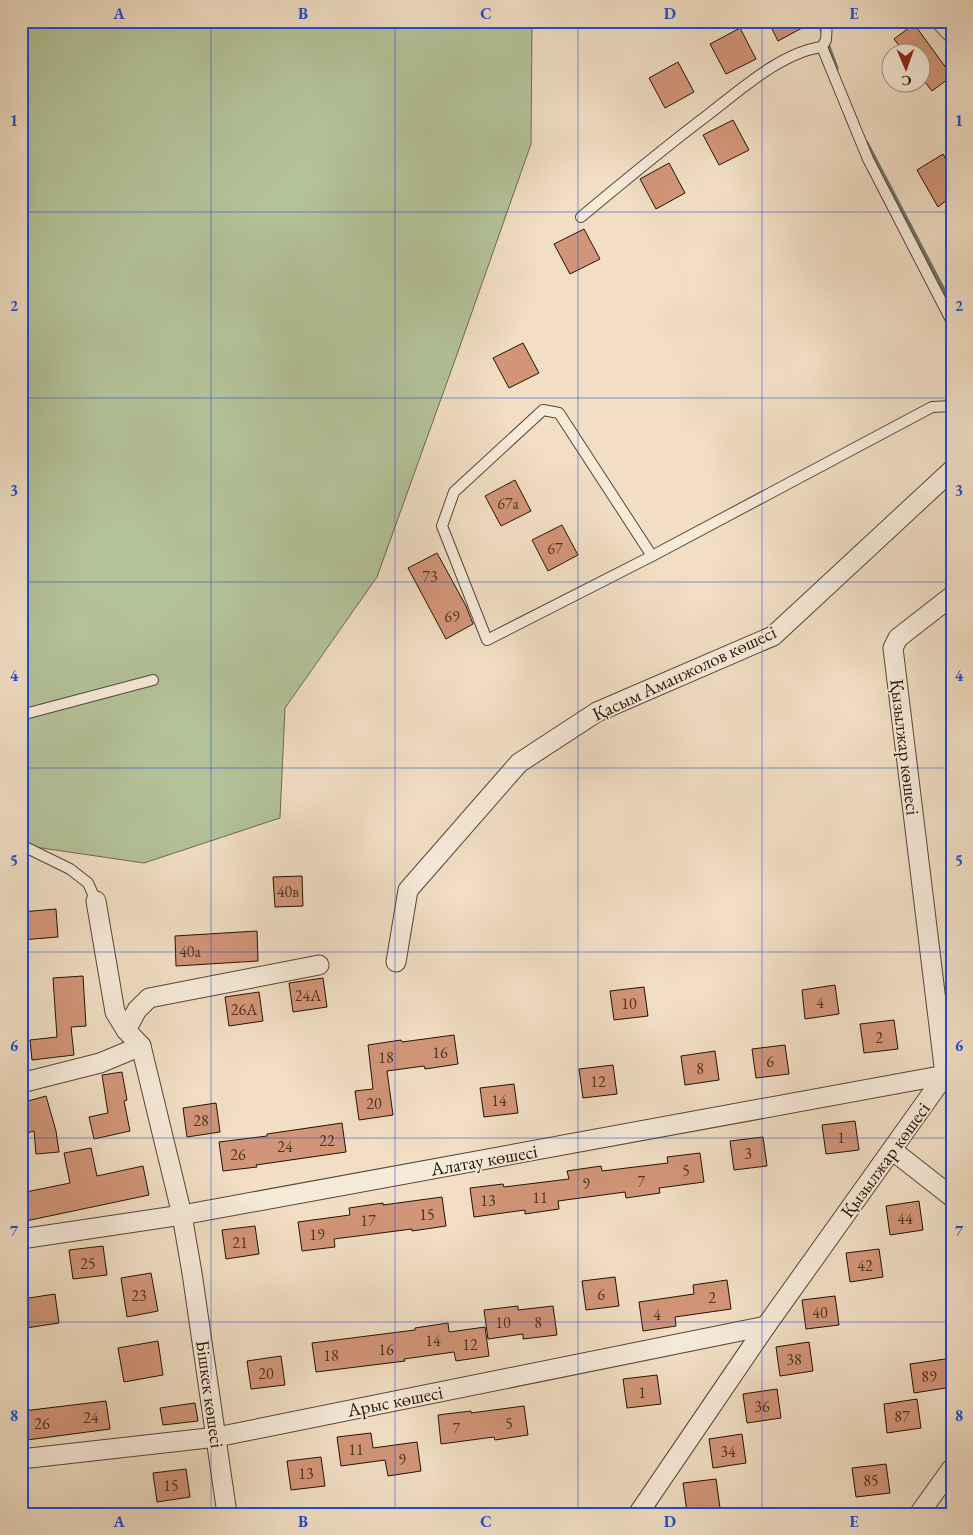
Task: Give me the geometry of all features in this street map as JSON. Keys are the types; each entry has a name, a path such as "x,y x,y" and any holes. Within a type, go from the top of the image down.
{"street":[{"path":"941,21 952,32"},
{"name":"Қасым Аманжолов көшесі","path":"396,962 408,890 519,763 597,712 773,636 952,470"},
{"name":"Қызылжар көшесі","path":"638,1514 766,1326 945,1076 893,648 898,638 952,596"},
{"path":"21,1083 100,1063 141,1046 126,1030 115,1012 96,901"},
{"path":"126,1030 136,1010 149,998 319,965"},
{"name":"Бішкек көшесі","path":"141,1046 182,1215 228,1514"},
{"name":"Алатау көшесі","path":"21,1240 182,1215 945,1076"},
{"path":"892,1150 952,1197"},
{"name":"Арыс көшесі","path":"21,1459 217,1437 766,1326"},
{"path":"919,1514 952,1468"}],"lane":[{"path":"822,47 826,40 827,21"},
{"path":"581,217 665,147 768,68 810,48 822,47"},
{"path":"822,47 868,159 952,322"},
{"path":"652,556 559,413 544,410 454,492 442,526 487,640 652,556 932,407 952,406"},
{"path":"21,715 153,680"},
{"path":"21,845 70,869 88,883 96,901"}],"green space":[{"path":"21,21 532,21 531,144 377,577 285,708 280,818 144,863 21,845"}],"building":[{"path":"768,21 815,21 778,41"},
{"path":"914,24 927,42 896,42 894,39"},
{"path":"740,28 756,59 726,74 710,44"},
{"path":"930,46 952,76 932,91 930,88"},
{"path":"678,62 694,92 665,108 649,78"},
{"path":"733,120 749,150 719,165 703,135"},
{"path":"943,154 952,171 952,196 938,207 917,170"},
{"path":"669,163 685,193 656,209 640,179"},
{"path":"584,229 600,259 570,274 554,244"},
{"path":"523,343 539,373 509,388 493,358"},
{"path":"515,480 531,511 501,526 485,496"},
{"path":"562,525 578,555 548,571 532,540"},
{"path":"437,553 466,606 473,624 446,639 408,568"},
{"path":"302,876 303,906 275,907 273,877"},
{"path":"56,909 58,937 21,940 21,912"},
{"path":"257,931 258,961 176,966 175,936"},
{"path":"83,976 86,1026 71,1027 74,1055 32,1060 30,1040 57,1037 53,978"},
{"path":"323,978 327,1007 293,1012 289,983"},
{"path":"835,985 839,1014 805,1019 802,990"},
{"path":"644,987 648,1016 614,1020 610,991"},
{"path":"259,992 263,1021 229,1026 225,997"},
{"path":"894,1020 898,1049 864,1053 860,1024"},
{"path":"454,1035 458,1064 425,1069 424,1066 387,1071 393,1115 359,1120 355,1091 373,1089 368,1045"},
{"path":"785,1045 789,1074 756,1078 752,1049"},
{"path":"715,1051 719,1080 685,1085 681,1056"},
{"path":"613,1065 617,1094 583,1098 579,1069"},
{"path":"122,1072 127,1100 124,1101 130,1131 94,1139 89,1117 108,1113 102,1075"},
{"path":"514,1084 518,1113 484,1117 480,1088"},
{"path":"46,1096 56,1131 59,1152 36,1154 34,1131 21,1135 21,1103"},
{"path":"216,1103 220,1132 187,1137 183,1108"},
{"path":"855,1121 859,1150 826,1154 822,1125"},
{"path":"342,1123 346,1152 223,1171 219,1142"},
{"path":"763,1137 767,1166 734,1170 730,1141"},
{"path":"91,1148 97,1176 143,1166 149,1195 21,1222 21,1193 70,1183 64,1153"},
{"path":"700,1153 704,1182 659,1188 660,1193 626,1198 625,1192 558,1201 559,1209 525,1214 525,1210 474,1217 470,1188 503,1184 504,1187 569,1179 567,1171 601,1166 602,1171 668,1163 667,1157"},
{"path":"442,1197 446,1226 334,1239 335,1247 302,1251 298,1222 350,1215 349,1208"},
{"path":"919,1201 923,1230 890,1235 886,1206"},
{"path":"255,1226 259,1254 226,1259 222,1230"},
{"path":"103,1246 107,1275 73,1279 69,1250"},
{"path":"879,1249 883,1277 850,1282 846,1253"},
{"path":"151,1273 158,1311 127,1317 121,1278"},
{"path":"615,1277 619,1306 586,1310 582,1281"},
{"path":"727,1280 731,1309 675,1317 676,1326 643,1331 639,1302 694,1294 693,1285"},
{"path":"55,1294 59,1323 26,1328 22,1299"},
{"path":"835,1296 839,1325 806,1329 802,1300"},
{"path":"518,1306 518,1310 553,1306 557,1335 523,1339 523,1334 488,1339 484,1310"},
{"path":"448,1323 449,1332 485,1327 489,1356 456,1361 454,1352 404,1359 405,1361 316,1372 312,1343 415,1330 415,1328"},
{"path":"158,1341 163,1375 124,1382 118,1348"},
{"path":"809,1342 813,1371 780,1376 776,1347"},
{"path":"281,1356 285,1385 251,1389 247,1361"},
{"path":"952,1358 952,1387 914,1393 910,1364"},
{"path":"657,1375 661,1404 627,1408 623,1379"},
{"path":"777,1389 781,1418 747,1423 743,1394"},
{"path":"917,1399 921,1428 887,1433 884,1404"},
{"path":"106,1401 110,1429 27,1440 23,1411"},
{"path":"195,1403 198,1421 163,1425 160,1408"},
{"path":"524,1406 528,1435 495,1440 494,1437 441,1444 438,1415"},
{"path":"371,1433 373,1448 417,1442 421,1471 388,1476 385,1460 341,1466 337,1437"},
{"path":"742,1434 746,1463 713,1468 709,1439"},
{"path":"321,1457 325,1486 291,1490 287,1461"},
{"path":"886,1464 890,1493 856,1497 852,1468"},
{"path":"186,1469 190,1497 157,1502 153,1473"},
{"path":"716,1479 720,1508 687,1512 683,1483"}],"waterway":[{"path":"820,21 823,33"},
{"path":"826,41 836,68"},
{"path":"866,143 952,307"}]}
